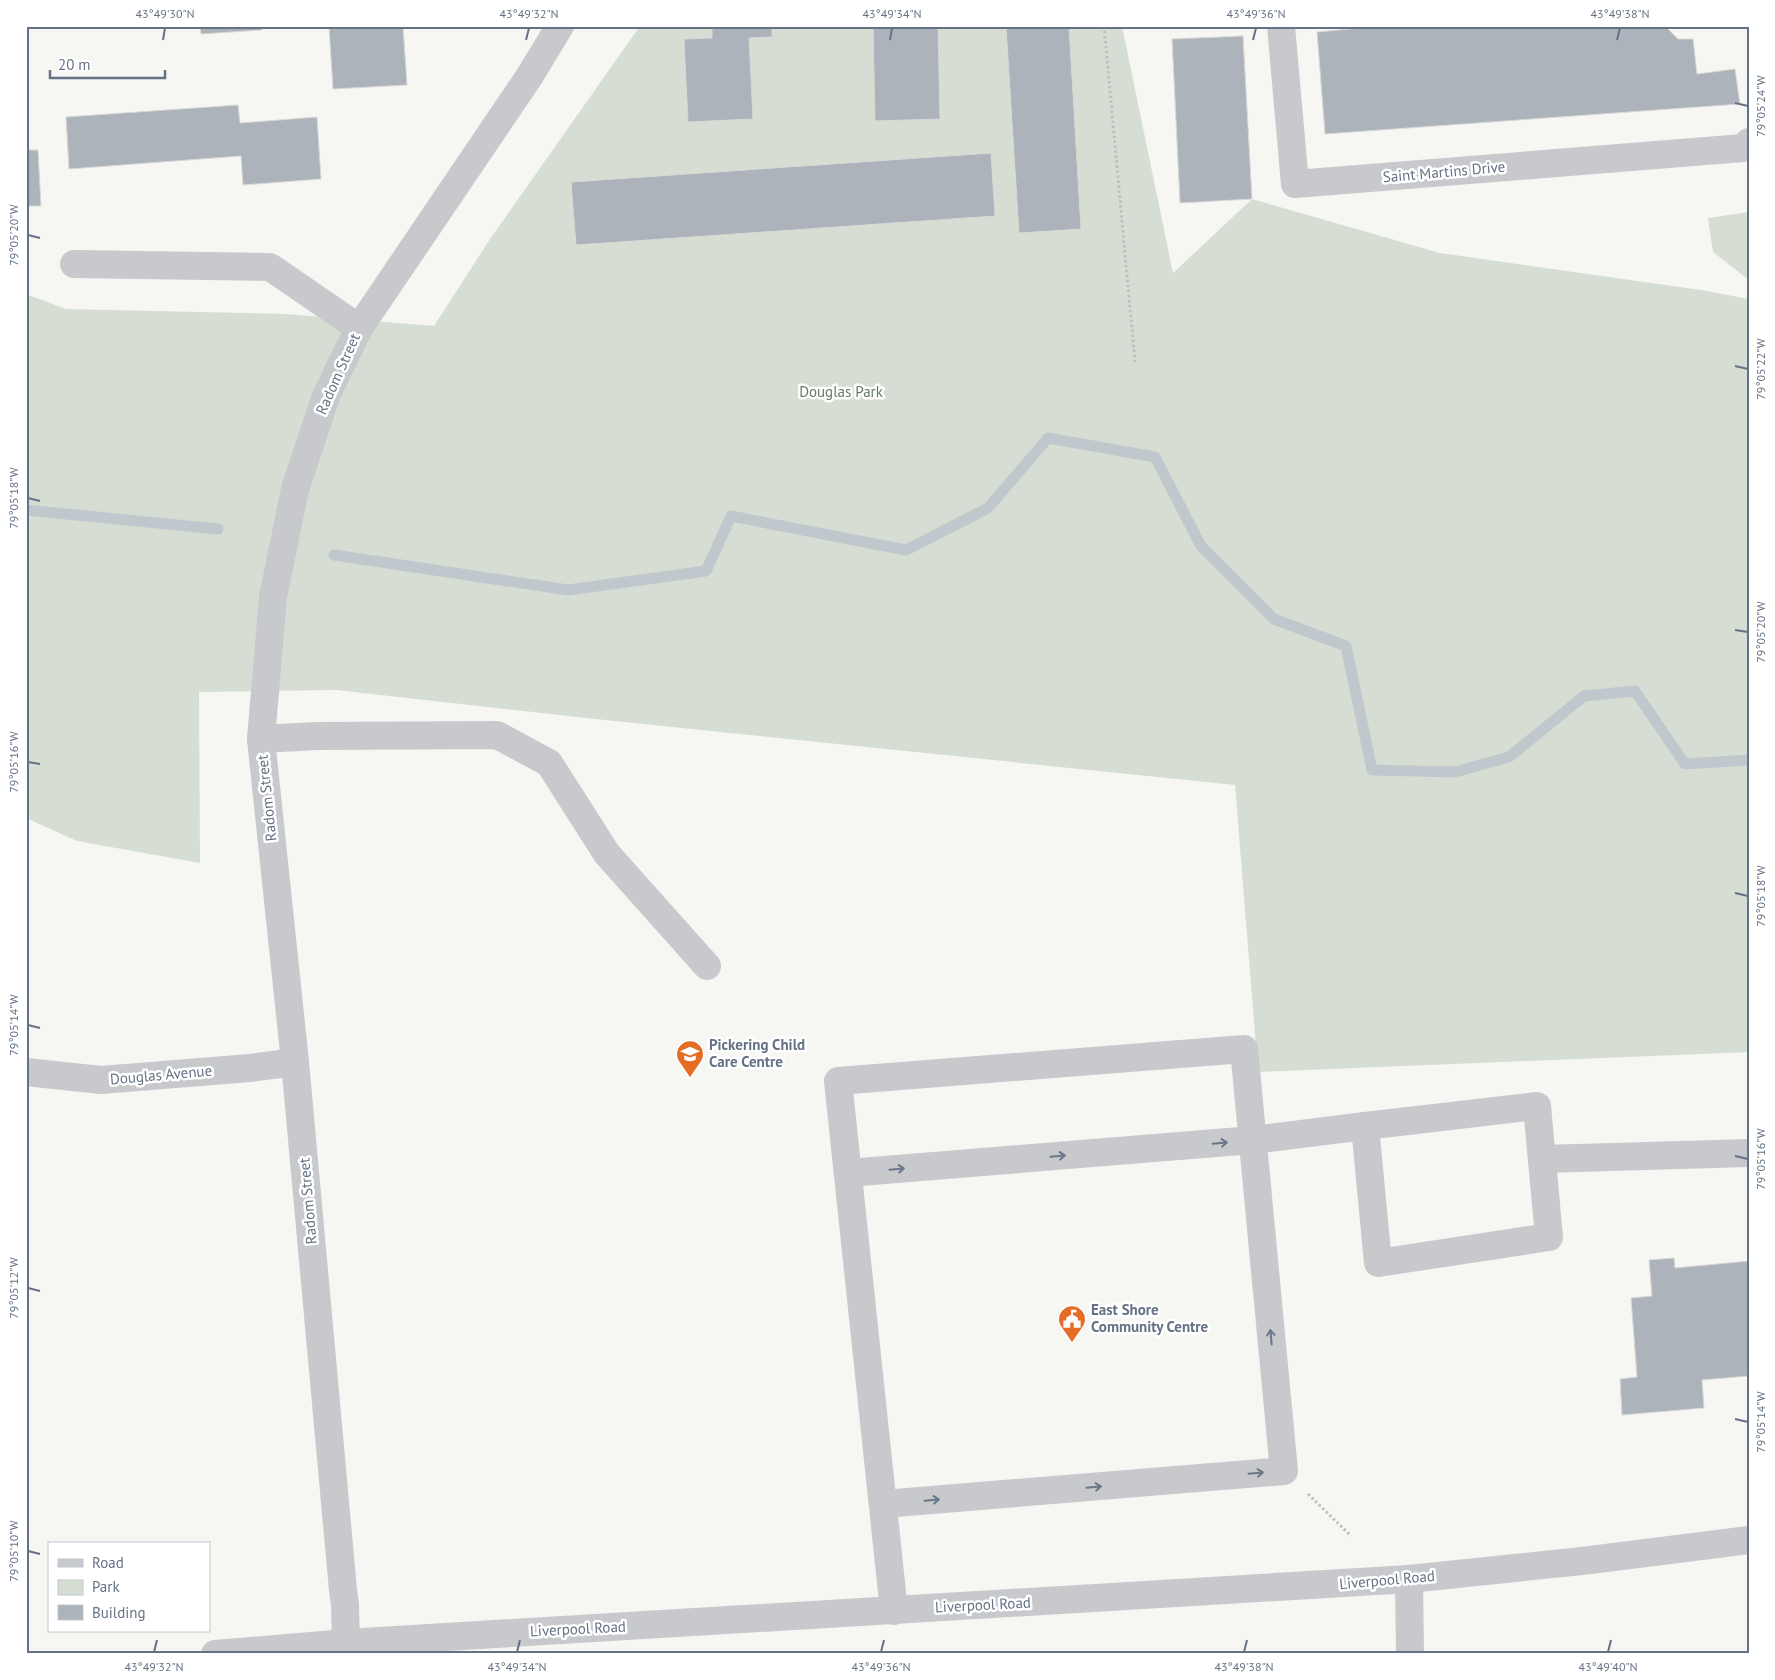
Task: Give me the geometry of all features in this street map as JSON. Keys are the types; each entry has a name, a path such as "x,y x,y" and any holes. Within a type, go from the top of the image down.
{"street":[{"name":"Radom Street","path":"346,1643 345,1605 342,1590 295,1062 261,739 273,597 295,489 326,396 359,328 529,77 560,26"},
{"name":"Saint Martins Drive","path":"1281,26 1295,184 1743,148 1749,142"},
{"path":"74,264 270,266 359,328"},
{"path":"261,739 316,736 498,735 549,763 607,854 707,966"},
{"path":"883,1504 1284,1471 1244,1050 838,1081 894,1610"},
{"name":"Douglas Avenue","path":"26,1072 101,1080 250,1068 295,1062"},
{"path":"848,1173 1252,1140 1365,1126 1536,1106 1549,1238 1378,1263 1365,1126"},
{"path":"1542,1158 1749,1153"},
{"name":"Liverpool Road","path":"215,1654 346,1643 1409,1579 1749,1540"},
{"path":"1409,1579 1410,1654"}],"path":[{"path":"1104,26 1135,362"},
{"path":"1284,1471 1351,1536"}],"green space":[{"name":"Douglas Park","path":"640,26 1122,26 1173,273 1252,199 1440,253 1701,290 1749,299 1749,1052 1258,1072 1235,785 605,720 336,690 199,692 200,863 77,841 26,818 26,294 66,309 286,314 434,326 488,242"},
{"path":"1749,212 1749,280 1713,252 1708,218"}],"building":[{"path":"200,26 261,26 262,30 201,34"},
{"path":"329,26 403,26 407,85 333,89"},
{"path":"712,26 772,26 772,37 749,38 753,119 688,122 684,39 712,38"},
{"path":"873,26 938,26 940,119 875,121"},
{"path":"1006,26 1069,26 1081,229 1019,233"},
{"path":"1381,26 1665,26 1678,39 1693,39 1697,74 1735,69 1740,104 1325,134 1317,32"},
{"path":"1243,36 1252,199 1180,203 1172,39"},
{"path":"238,105 240,123 317,117 321,179 243,185 241,156 69,169 66,117"},
{"path":"26,150 38,150 41,206 26,206"},
{"path":"991,153 995,216 576,245 571,182"},
{"path":"1674,1258 1675,1268 1749,1261 1749,1376 1702,1380 1704,1408 1622,1415 1620,1379 1637,1377 1631,1298 1652,1296 1649,1260"}],"waterway":[{"path":"334,555 568,590 706,571 731,516 906,550 988,508 1048,438 1155,457 1201,546 1274,619 1346,646 1372,770 1455,772 1509,757 1584,696 1635,691 1685,764 1749,760"},
{"path":"26,510 218,529"}],"place":[{"name":"Pickering Child Care Centre","path":"690,1078"},
{"name":"East Shore Community Centre","path":"1072,1343"}]}
